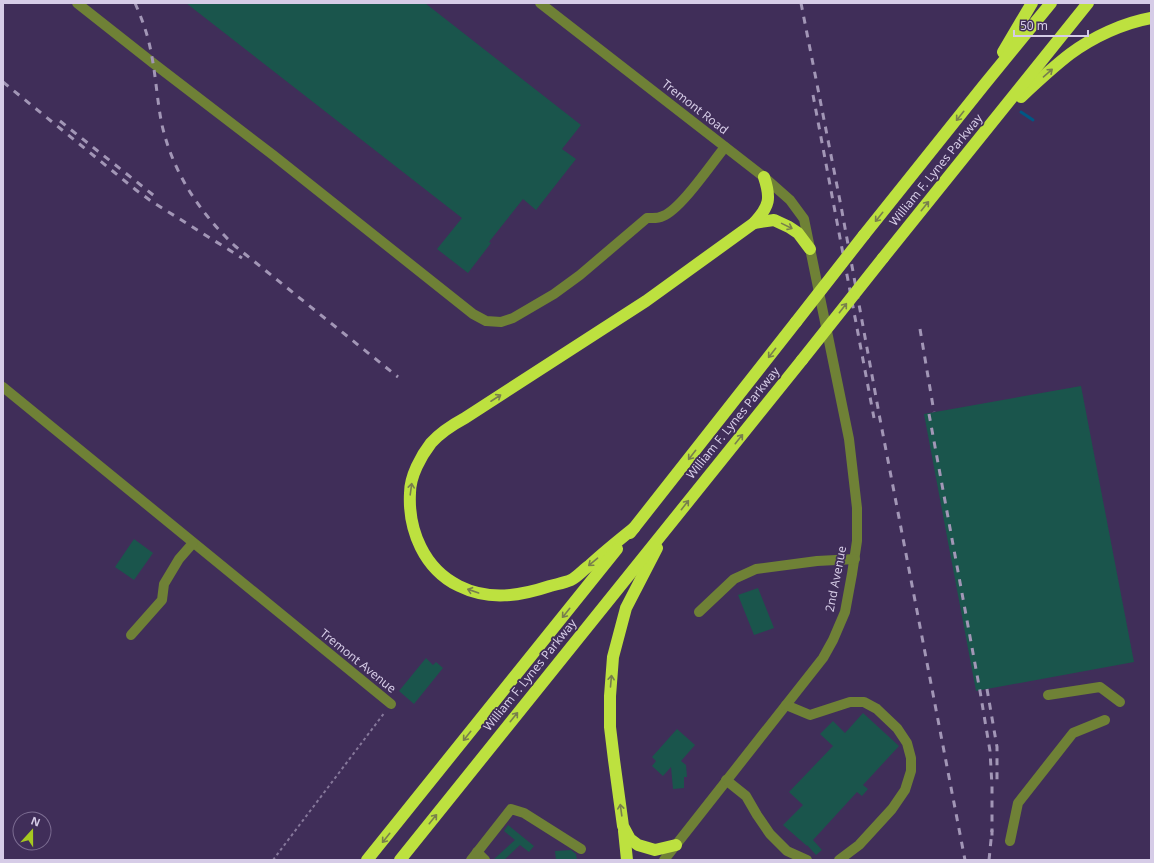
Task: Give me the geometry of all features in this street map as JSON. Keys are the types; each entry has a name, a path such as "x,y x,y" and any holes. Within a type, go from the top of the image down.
{"highway":[{"path":"984,85 1032,3"},
{"name":"William F. Lynes Parkway","path":"367,860 634,528 864,235 1051,3"},
{"name":"William F. Lynes Parkway","path":"400,860 1088,3"},
{"path":"997,117 1070,54 1094,39 1138,20 1151,18"},
{"path":"634,528 572,579 532,592 506,596 482,594 459,586 443,576 425,557 416,536 411,512 410,491 414,474 422,457 432,443 447,428 465,418 646,301 754,223 764,212 768,200 768,190 764,177"},
{"path":"754,223 774,220 790,227 798,233 810,249"},
{"path":"627,860 610,727 610,696 613,657 626,608 665,531"},
{"path":"623,826 630,839 638,845 670,854"}],"street":[{"path":"77,3 273,154 473,314 486,321 501,322 513,318 548,297 580,275 647,218 656,219 670,212 680,203 725,147"},
{"name":"Tremont Road","path":"540,3 764,177 790,200 804,219 810,249"},
{"name":"2nd Avenue","path":"670,854 726,780 823,658 833,640 845,612 855,559 857,540 857,508 849,439 810,249"},
{"name":"Tremont Avenue","path":"3,387 391,704"},
{"path":"131,635 162,600 164,584 180,559 193,543"},
{"path":"699,612 734,579 756,569 817,561 855,559"},
{"path":"1048,694 1100,687 1120,702"},
{"path":"786,705 810,715 850,702 864,702 877,709 897,728 907,743 911,758 911,771 906,790 892,809 859,845 839,860"},
{"path":"1010,841 1018,803 1072,733 1106,720"},
{"path":"726,780 746,796 770,834 787,851 807,860"},
{"path":"486,860 474,856 511,809 524,813 581,850"}],"path":[{"path":"273,860 391,704"}],"building":[{"path":"186,3 425,3 581,125 562,149 576,159 536,210 523,199 489,242 491,243 468,273 437,249 462,218"},
{"path":"1081,386 1134,662 976,691 924,414"},
{"path":"134,539 153,553 134,580 115,567"},
{"path":"758,588 774,628 754,635 738,595"},
{"path":"426,658 433,665 436,662 443,668 414,704 399,691"},
{"path":"863,713 899,746 863,785 868,789 862,796 857,792 813,840 822,850 816,855 807,845 783,825 803,805 789,792 833,746 820,734 833,721 845,733"},
{"path":"677,729 695,745 681,761 686,765 687,777 684,777 684,788 673,789 671,767 663,776 652,766 656,761 652,757"},
{"path":"508,825 534,846 529,852 520,845 504,860 493,860 515,840 504,831"},
{"path":"571,850 576,854 577,860 556,860 555,851"}],"waterway":[{"path":"1021,112 1033,120"}],"railway":[{"path":"135,3 150,46 160,116 167,143 181,176 199,206 235,246 398,377"},
{"path":"801,3 965,860"},
{"path":"3,82 136,190 242,258"},
{"path":"813,95 874,418"},
{"path":"60,121 157,198"},
{"path":"920,329 934,412"},
{"path":"929,414 990,751 992,836"},
{"path":"987,689 997,747 997,783"},
{"path":"989,860 992,830"}]}
